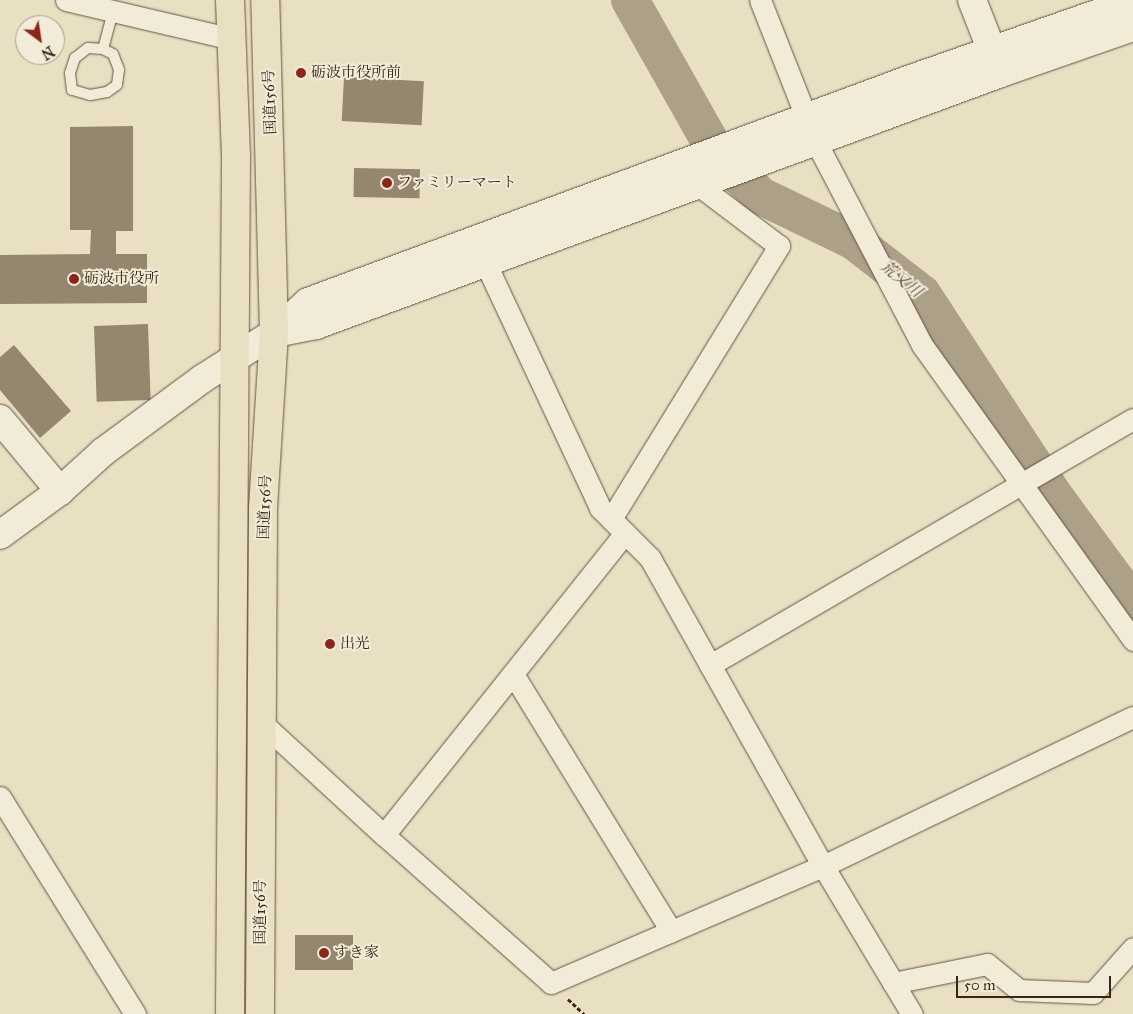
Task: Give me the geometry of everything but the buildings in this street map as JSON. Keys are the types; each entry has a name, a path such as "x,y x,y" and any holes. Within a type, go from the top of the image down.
{"highway":[{"name":"国道156号","path":"230,0 236,156 230,1014"},
{"name":"国道156号","path":"260,1014 263,508 274,333 265,0"}],"street":[{"path":"66,0 232,39"},
{"path":"760,0 811,130 922,346 1019,484 1133,640"},
{"path":"972,0 997,62"},
{"path":"0,535 60,491 103,452 234,359 274,333 308,302 811,130 997,62 1133,1"},
{"path":"997,62 1133,28"},
{"path":"274,333 316,325 698,185 811,130"},
{"path":"384,835 513,674 618,526 779,246 698,185"},
{"path":"485,262 600,508 650,558 823,866 912,1014"},
{"path":"0,419 60,491"},
{"path":"710,665 1133,419"},
{"path":"513,674 671,931"},
{"path":"262,723 550,983 823,866 1133,717"},
{"path":"0,797 135,1014"},
{"path":"893,983 986,964 1019,990 1093,993 1133,948"}],"lane":[{"path":"103,49 113,11"},
{"path":"88,48 103,49 113,54 119,70 117,85 107,92 90,95 72,90 70,73 75,58 88,48"}],"waterway":[{"name":"荒又川","path":"630,0 720,159 761,196 854,241 922,294 1055,497 1133,603"}],"place":[{"name":"砺波市役所前","path":"301,73"},
{"name":"ファミリーマート","path":"387,183"},
{"name":"砺波市役所","path":"74,279"},
{"name":"出光","path":"330,644"},
{"name":"すき家","path":"324,953"}]}
